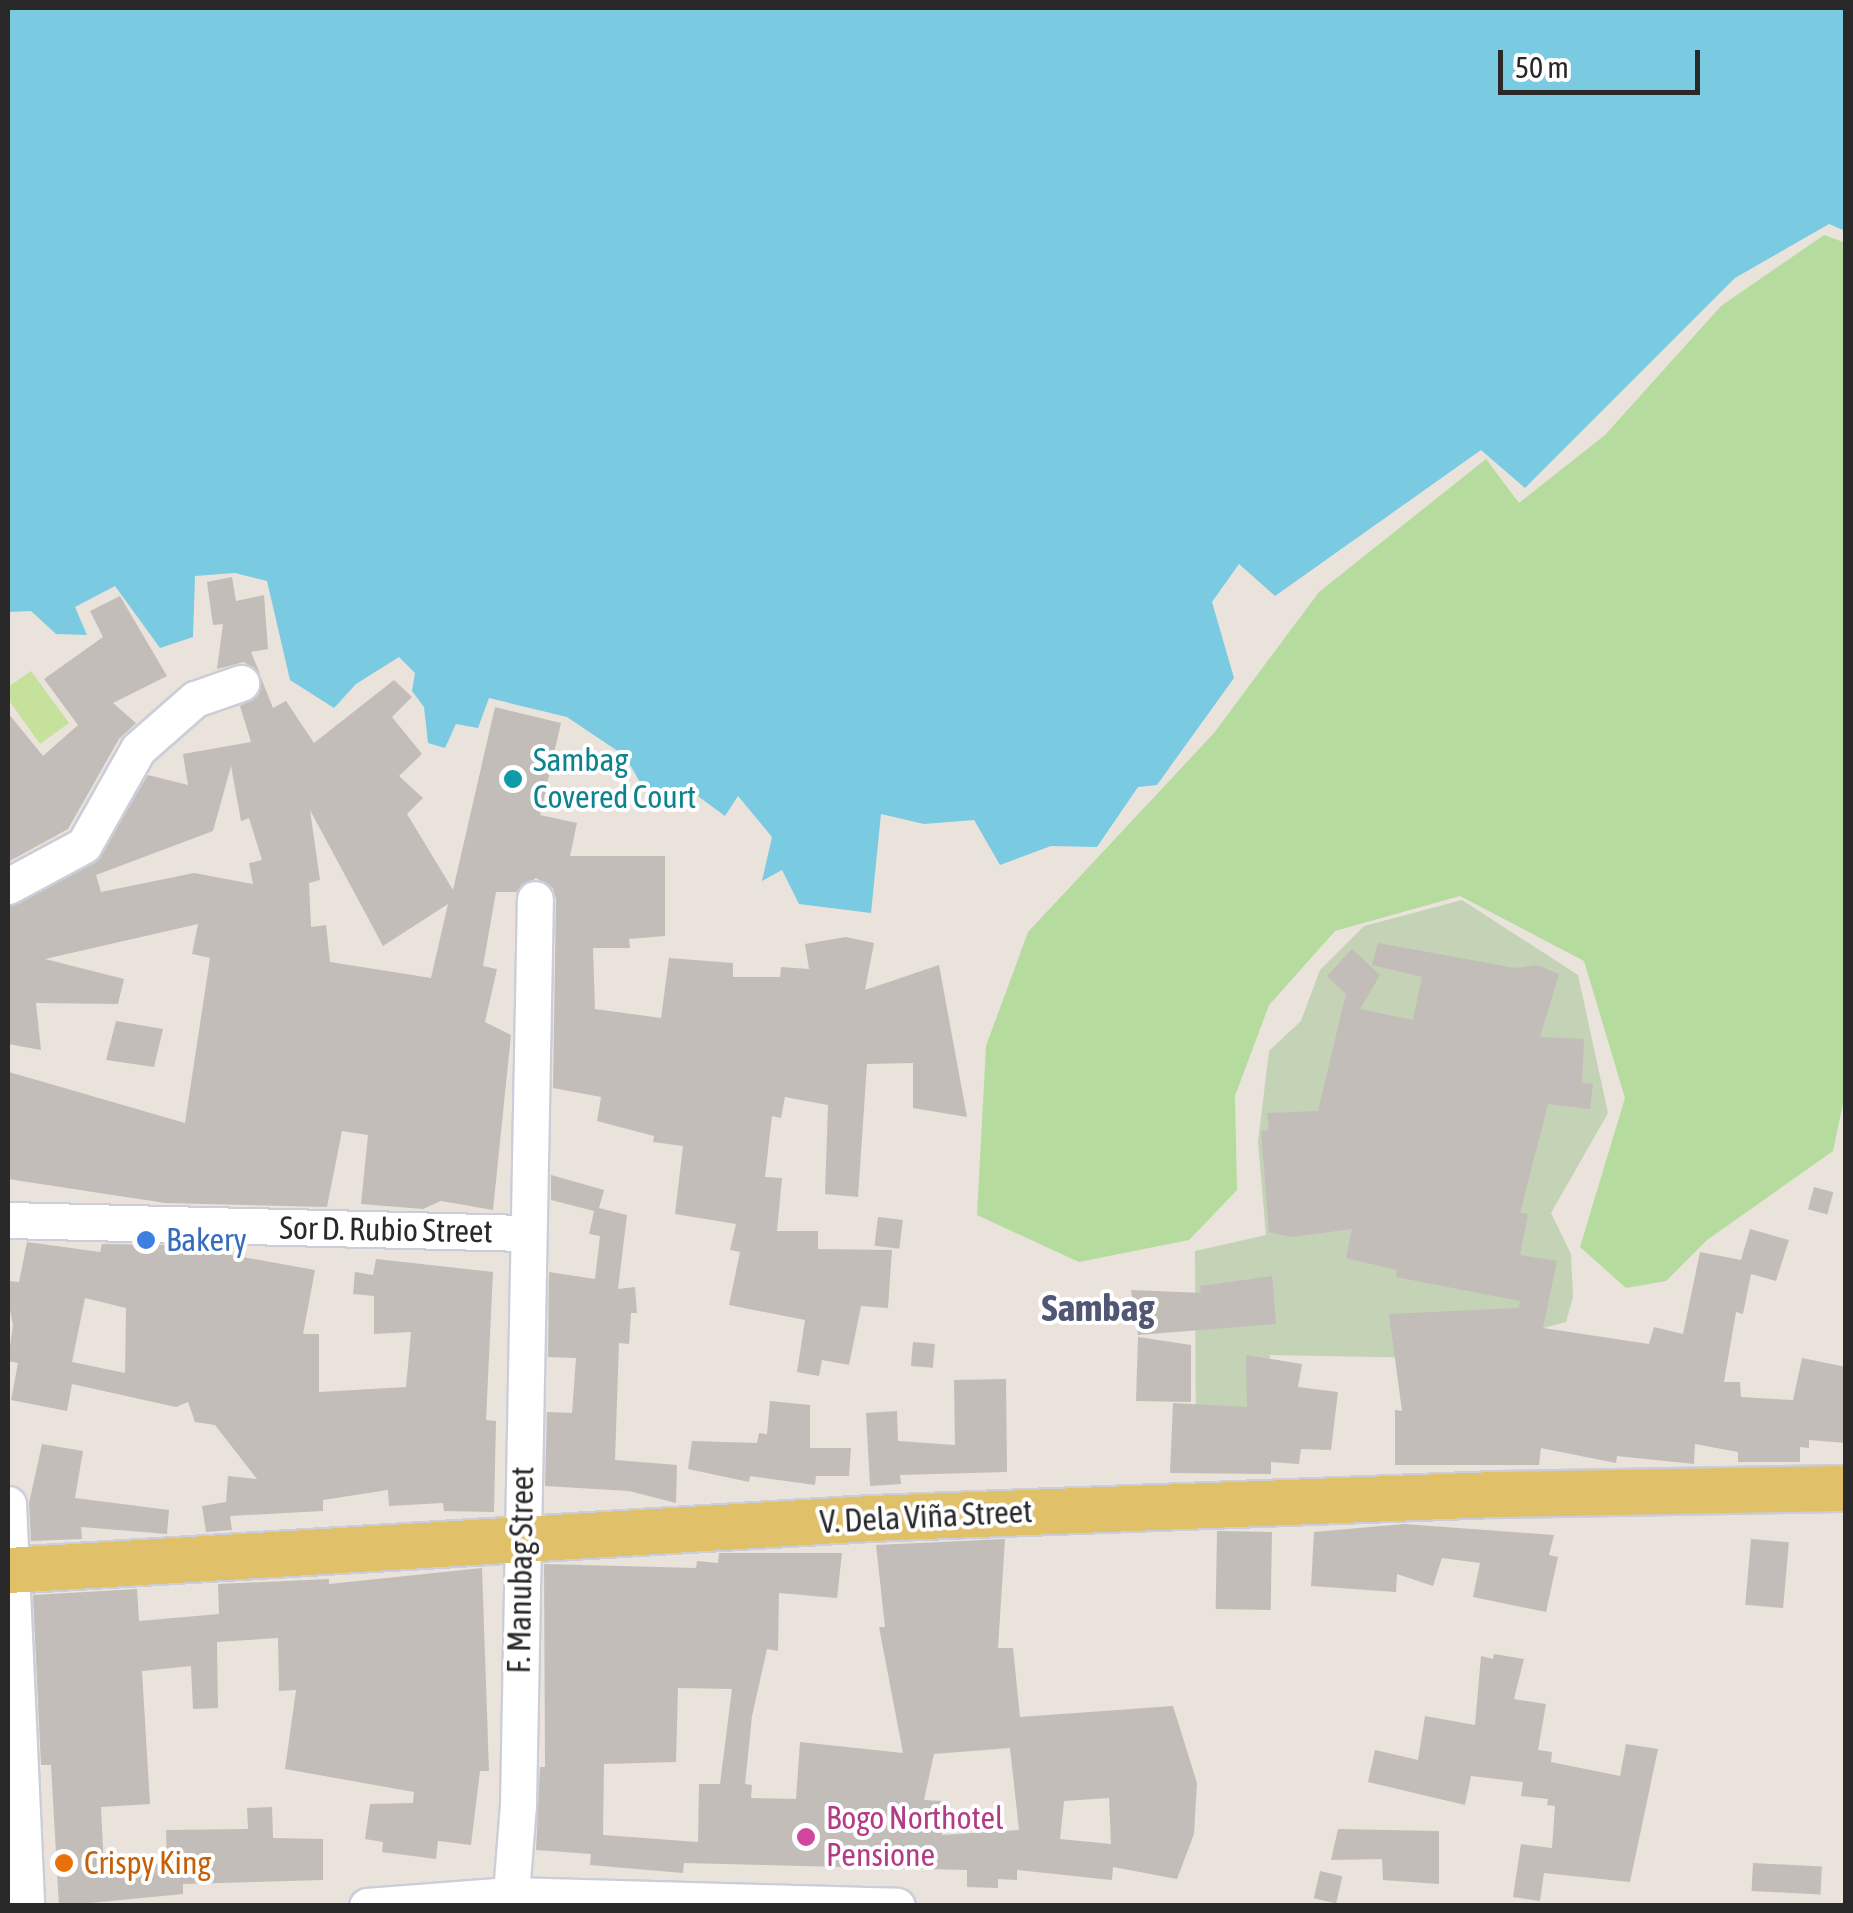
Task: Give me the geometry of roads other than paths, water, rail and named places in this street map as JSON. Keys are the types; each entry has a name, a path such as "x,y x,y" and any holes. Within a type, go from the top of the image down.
{"main road":[{"name":"V. Dela Viña Street","path":"9,1570 1168,1506 1846,1488"}],"street":[{"path":"8,886 84,845 138,750 195,700 241,683"},
{"name":"F. Manubag Street","path":"510,1900 524,1541 525,1233 535,898"},
{"name":"Sor D. Rubio Street","path":"8,1220 525,1233"},
{"path":"8,1504 11,1706 26,1906"},
{"path":"367,1906 510,1900 897,1906"}],"water":[{"path":"8,8 1845,8 1845,231 1829,224 1735,278 1525,488 1481,450 1275,596 1239,564 1212,602 1234,678 1157,785 1138,787 1097,847 1051,846 1000,865 974,820 924,824 881,814 871,913 799,904 782,870 762,881 772,837 738,796 725,816 695,794 649,798 625,756 567,717 489,698 478,728 456,724 445,748 428,743 424,707 412,691 415,673 399,657 356,684 334,708 290,680 267,581 235,573 195,576 193,637 160,648 115,586 75,607 87,635 56,634 31,611 8,612"}],"place":[{"name":"Sambag Covered Court","path":"513,779"},
{"name":"Bakery","path":"146,1240"},
{"name":"Bogo Northotel Pensione","path":"806,1837"},
{"name":"Crispy King","path":"64,1863"}],"district":[{"name":"Sambag","path":"1098,1308"}]}
